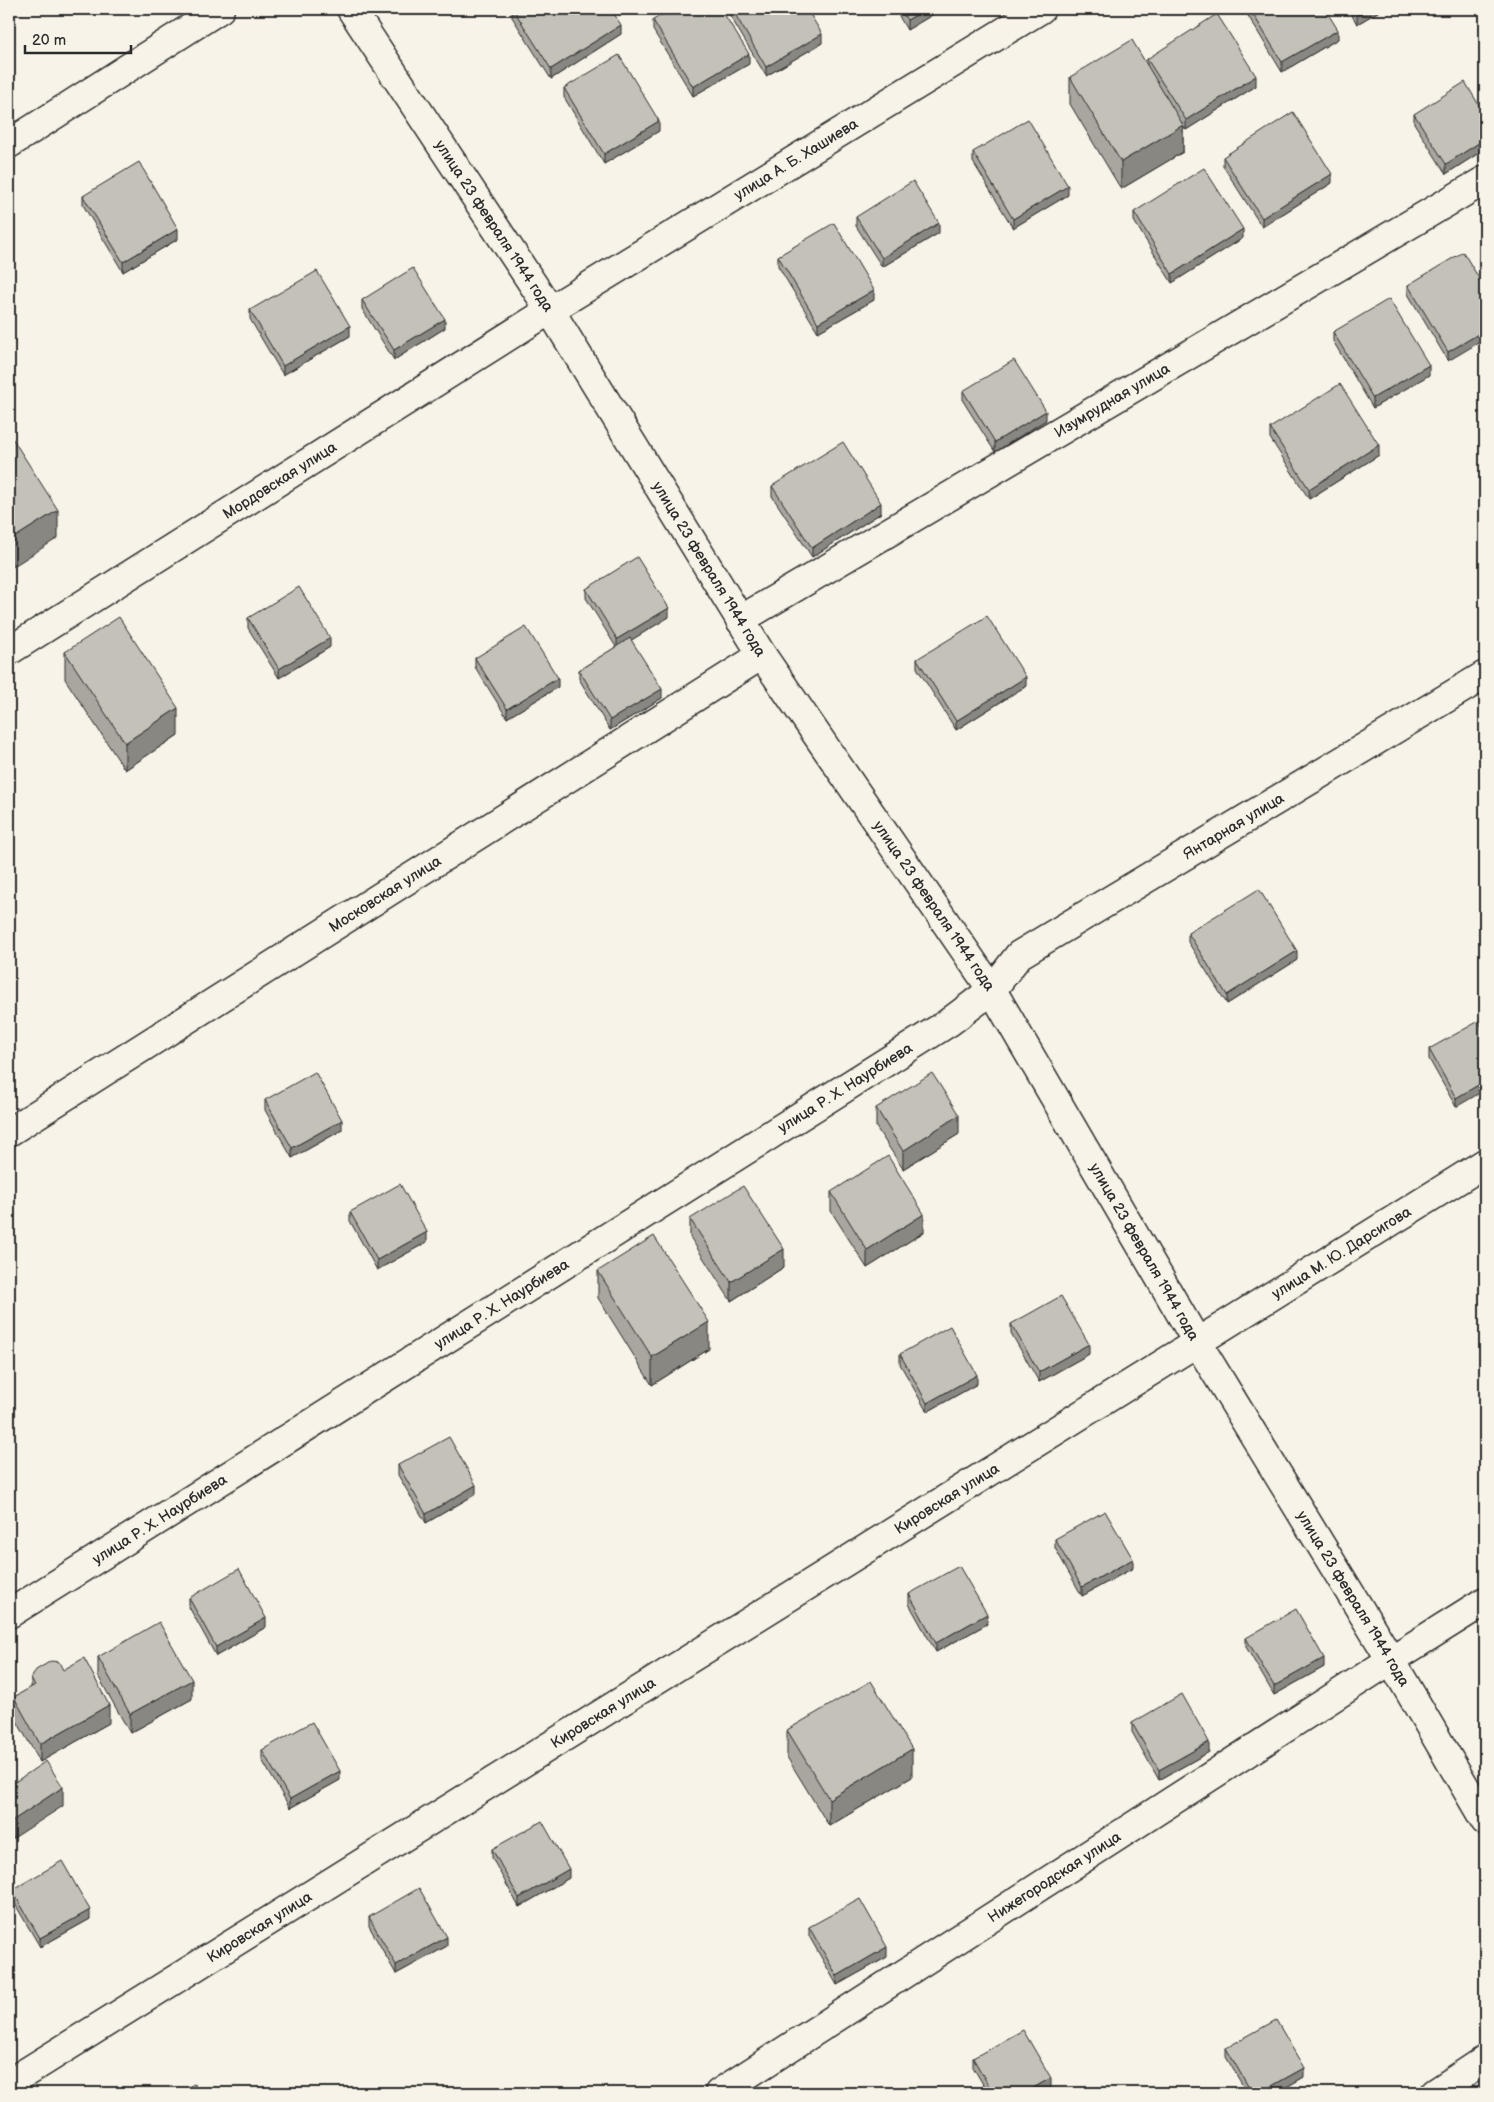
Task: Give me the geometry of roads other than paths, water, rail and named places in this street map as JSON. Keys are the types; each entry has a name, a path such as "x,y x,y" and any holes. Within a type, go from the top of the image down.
{"street":[{"path":"9,144 220,9"},
{"name":"улица 23 февраля 1944 года","path":"351,9 550,310 762,655 992,990 1196,1342 1391,1660 1485,1821"},
{"name":"улица А. Б. Хашиева","path":"550,310 1041,9"},
{"name":"Изумрудная улица","path":"740,620 1485,180"},
{"name":"Мордовская улица","path":"9,650 550,310"},
{"name":"Московская улица","path":"9,1132 762,655"},
{"name":"Янтарная улица","path":"992,990 1019,955 1485,675"},
{"name":"улица Р. Х. Наурбиева","path":"9,1614 948,1023 992,990"},
{"name":"улица М. Ю. Дарсигова","path":"1196,1342 1485,1163"},
{"name":"Кировская улица","path":"9,2084 1196,1342"},
{"name":"Нижегородская улица","path":"718,2093 1485,1601"},
{"path":"1435,2093 1485,2060"}]}
